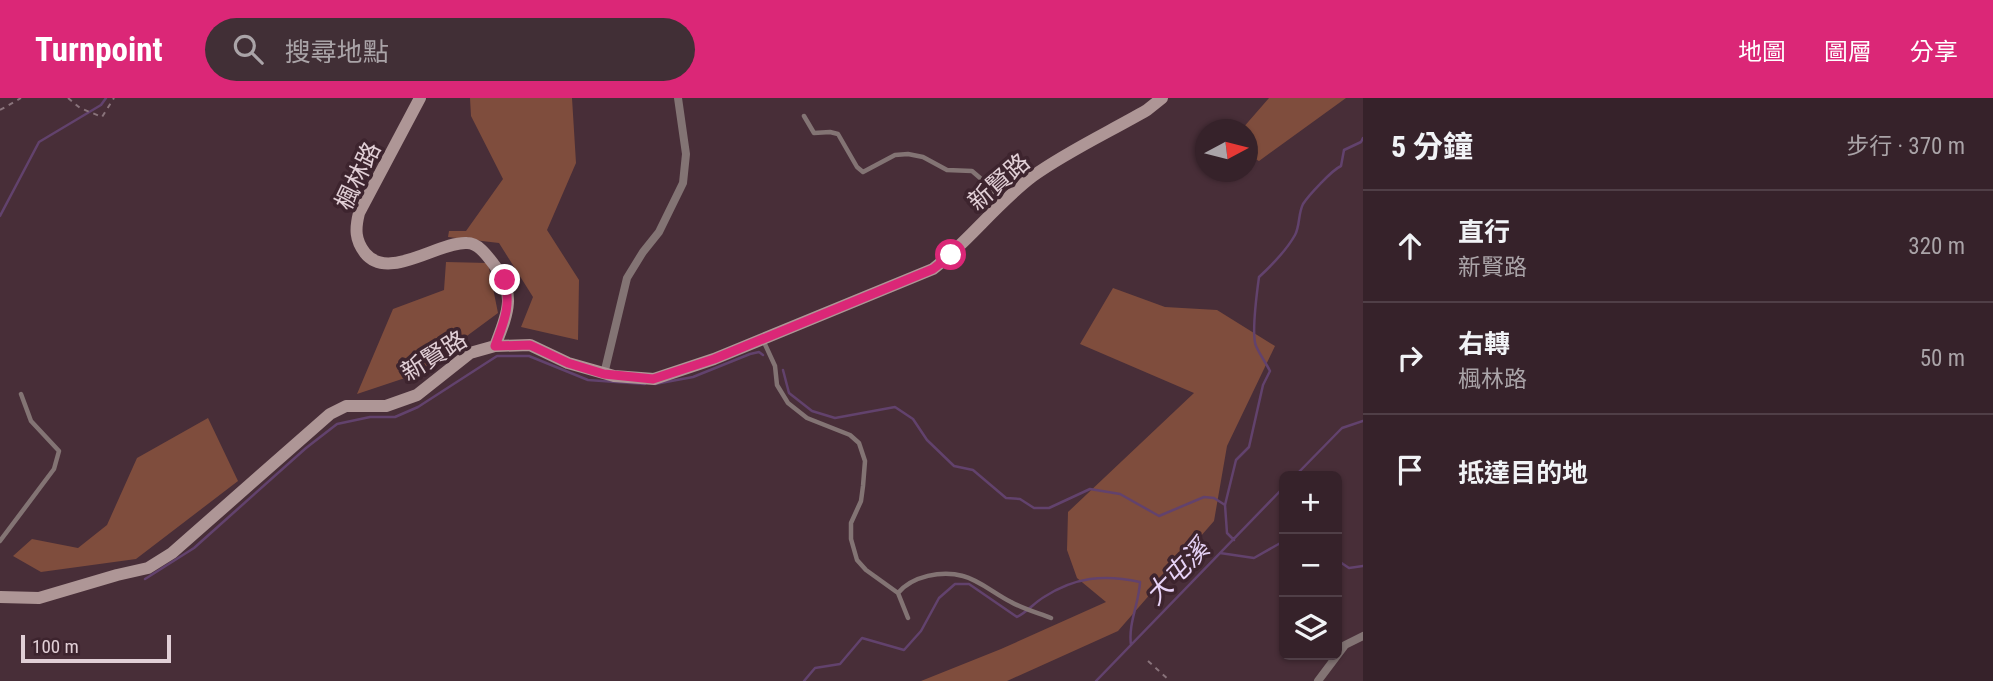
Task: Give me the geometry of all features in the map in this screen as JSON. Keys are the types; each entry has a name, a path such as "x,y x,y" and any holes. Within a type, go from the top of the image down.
{"street":[{"name":"楓林路","path":"420,98 359,213 355,229 359,244 368,257 382,263 397,263 458,243 470,242 480,248 505,280 509,297 507,312 495,346"},
{"path":"604,374 627,278 659,232 683,183 686,154 678,98"},
{"name":"新賢路","path":"0,597 39,598 148,568 172,553 330,414 346,406 386,406 417,395 470,352 495,346 530,345 568,363 604,374 653,379 763,340 933,269 1034,176 1147,110 1162,98"},
{"path":"1318,681 1345,646 1363,636"}],"lane":[{"path":"804,116 814,133 838,134 857,167 863,172 895,155 923,157 947,170 972,171 994,190 996,209"},
{"path":"763,340 775,366 777,386 788,402 807,418 850,435 859,443 864,461 863,486 861,501 851,523 851,539 857,560 866,570 898,593 908,618"},
{"path":"0,541 54,469 59,451 31,421 21,394"},
{"path":"898,593 905,584 924,577 945,574 965,576 1013,603 1051,618"}],"path":[{"path":"0,110 21,98"},
{"path":"68,98 80,108 102,117 114,98"},
{"path":"1148,661 1170,681"}],"shaded area":[{"path":"470,98 572,98 576,163 547,230 579,280 578,340 521,327 533,297 499,243 448,237 449,231 466,231 503,179 471,116"},
{"path":"1269,98 1346,98 1259,161 1258,119 1251,119"},
{"path":"446,262 488,263 498,313 414,375 357,394 393,309 444,290"},
{"path":"1113,288 1165,307 1217,310 1275,346 1227,446 1214,521 1118,631 1007,681 921,681 1106,602 1077,578 1067,550 1068,512 1194,393 1080,344"},
{"path":"208,418 238,481 136,559 41,572 13,556 32,539 78,548 107,525 137,458"}],"waterway":[{"path":"0,216 39,142 101,105 106,98"},
{"path":"1225,505 1236,460 1249,447 1263,385 1270,371 1258,349 1254,332 1259,277 1291,241 1297,231 1303,204 1327,177 1341,166 1344,150 1361,142 1363,138"},
{"path":"655,384 693,377 750,354 759,352 763,355"},
{"path":"145,579 194,548 306,448 337,424 370,417 395,417 418,407 497,356 529,356 588,380 645,384"},
{"path":"783,370 789,393 812,411 835,418 895,407 913,419 927,440 954,466 973,470 1006,498 1020,499 1034,508 1049,508 1090,489 1120,494 1159,516 1204,497 1214,498 1225,505 1227,533 1234,540"},
{"name":"大屯溪","path":"1300,471 1342,428 1363,421"},
{"name":"大屯溪","path":"1096,681 1279,492"},
{"path":"1220,553 1254,558 1279,544"},
{"path":"1342,563 1349,568 1363,566"},
{"path":"804,681 815,668 840,664 862,638 904,650 921,631 939,598 955,584 969,584 1017,617 1040,599 1079,581 1114,578 1140,582 1131,629 1131,645"}],"route":[{"path":"505,280 509,297 507,312 495,346 530,345 568,363 604,374 653,379 714,359 933,269 951,255"}]}
